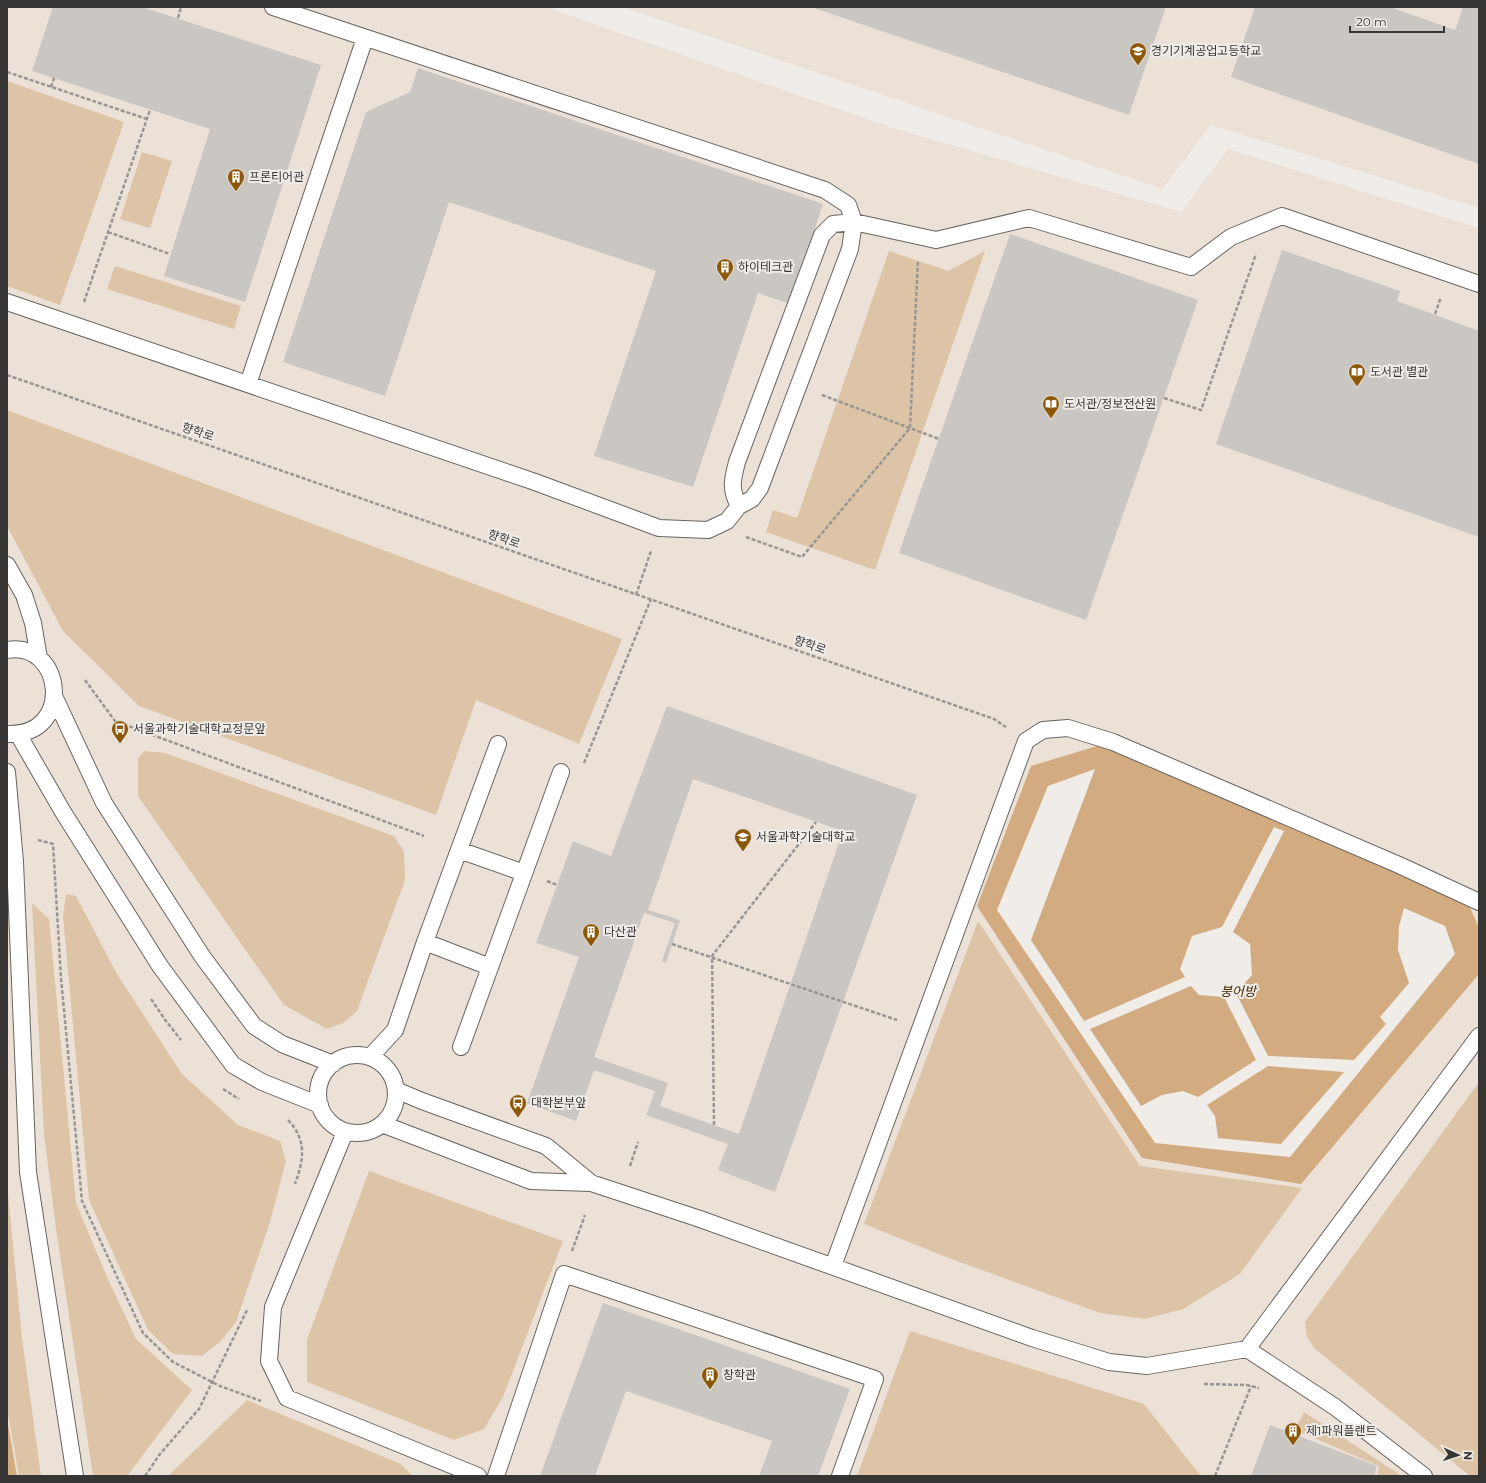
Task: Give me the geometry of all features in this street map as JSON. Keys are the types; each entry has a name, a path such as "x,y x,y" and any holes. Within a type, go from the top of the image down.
{"lane":[{"path":"7,302 535,482 659,528 708,530 727,521 739,506 752,499 760,488 850,249 854,222 848,205 825,190 273,7"},
{"path":"248,384 365,38"},
{"path":"739,506 733,496 732,481 737,462 822,235 833,224 854,222 936,240 1029,218 1191,267 1231,237 1282,216 1479,284"},
{"path":"7,565 24,595 33,623 39,658"},
{"path":"7,650 26,652 39,658 48,669 54,682 54,696 50,710 43,722 31,730 12,734 160,966 234,1065 262,1082 320,1105"},
{"path":"54,696 104,803 202,956 254,1026 282,1044 333,1064"},
{"path":"833,1266 1026,741 1043,730 1068,728 1113,742 1399,865 1479,902"},
{"path":"370,1057 395,1030 425,942 498,744"},
{"path":"7,772 15,862 28,1172 75,1476"},
{"path":"461,1047 561,772"},
{"path":"459,850 524,873"},
{"path":"425,942 490,967"},
{"path":"1247,1349 1479,1036"},
{"path":"351,1056 370,1057 383,1065 392,1076 396,1090 396,1103 391,1115 382,1124 365,1133 345,1132 334,1126 325,1116 320,1105 319,1090 323,1075 341,1058 351,1056"},
{"path":"396,1090 422,1101 546,1146 591,1183"},
{"path":"382,1124 531,1181 591,1183 833,1266 1032,1338 1109,1362 1147,1366 1247,1349 1335,1407 1424,1476"},
{"path":"345,1132 272,1307 269,1361 286,1398 478,1476"},
{"path":"496,1476 564,1274 875,1379 840,1476"}],"path":[{"path":"178,18 181,7"},
{"path":"7,72 147,120"},
{"path":"51,87 54,78"},
{"path":"76,326 150,110"},
{"path":"1164,398 1201,410 1267,222"},
{"path":"108,232 170,254"},
{"path":"716,526 802,557 910,428 919,236"},
{"name":"향학로","path":"7,375 994,719"},
{"path":"799,386 939,439"},
{"path":"636,594 659,528"},
{"path":"595,740 651,599"},
{"path":"85,680 115,721 424,836"},
{"path":"714,1125 712,956 816,822"},
{"path":"37,840 53,844 57,850"},
{"path":"53,844 60,978 82,1201 143,1333 173,1362 212,1382 268,1404"},
{"path":"672,944 712,956 899,1021"},
{"path":"150,997 166,1021 186,1045"},
{"path":"221,1087 226,1093 244,1102"},
{"path":"286,1119 294,1127 301,1138 302,1161 293,1189"},
{"path":"630,1166 638,1142"},
{"path":"564,1274 586,1215"},
{"path":"145,1476 160,1454 199,1408 250,1305 250,1312"},
{"path":"1204,1384 1251,1386 1266,1390"},
{"path":"1215,1476 1251,1386"}],"shaded area":[{"name":"서울과학기술대학교","path":"7,7 545,7 893,128 1181,212 1228,149 1479,228 1479,1476 7,1476"},
{"name":"경기기계공업고등학교","path":"622,7 1479,7 1479,208 1211,125 1162,189"},
{"path":"7,81 124,122 60,305 7,286"},
{"path":"142,152 172,161 150,228 120,219"},
{"path":"889,251 948,271 985,251 875,570 766,532 773,510 797,518"},
{"path":"115,266 241,306 234,329 107,289"},
{"path":"7,410 622,639 579,744 476,700 436,815 139,706 63,631 7,526"},
{"path":"144,751 165,753 394,836 404,852 405,880 357,1011 343,1023 327,1029 284,1005 138,796 138,759"},
{"path":"66,894 76,896 117,974 182,1074 238,1125 280,1141 286,1161 270,1222 236,1322 221,1341 202,1356 173,1354 148,1330 89,1200 63,916"},
{"path":"32,903 49,919 76,1203 107,1277 136,1339 192,1390 127,1476 93,1476 56,1229 44,1134"},
{"path":"978,921 1140,1166 1302,1188 1240,1274 1183,1309 1145,1319 1100,1313 946,1257 864,1224"},
{"path":"1479,1082 1479,1476 1470,1476 1314,1348 1307,1337 1305,1322"},
{"path":"369,1171 563,1241 503,1397 484,1429 454,1440 307,1382 307,1340"},
{"path":"7,1183 22,1338 41,1476 19,1476 7,1408"},
{"path":"910,1331 1144,1404 1201,1476 857,1476"},
{"path":"247,1400 401,1464 413,1476 168,1476"},
{"path":"1304,1412 1402,1476 1377,1476 1379,1466 1295,1430"}],"water":[{"name":"붕어방","path":"1107,743 1469,905 1479,928 1479,974 1301,1184 1142,1158 977,906 1031,766"},
{"path":"7,1418 17,1476 7,1476"}],"pier":[{"path":"1095,769 1031,940 1084,1021 1185,977 1180,969 1192,936 1222,927 1274,827 1284,831 1233,932 1250,944 1252,975 1236,993 1268,1056 1354,1060 1386,1024 1380,1017 1409,983 1398,950 1399,926 1404,908 1445,926 1455,954 1290,1157 1155,1143 997,910 1048,786","holes":["1191,986 1199,995 1224,997 1256,1060 1198,1097 1183,1091 1162,1095 1141,1106 1090,1029","1268,1066 1344,1072 1281,1144 1218,1138 1215,1116 1207,1105"]}],"building":[{"name":"프론티어관","path":"53,7 142,7 321,65 245,302 164,276 210,129 32,71"},
{"path":"811,7 1166,7 1129,115"},
{"path":"1255,7 1390,7 1455,30 1463,7 1479,7 1479,164 1231,77"},
{"name":"하이테크관","path":"418,68 823,204 790,304 758,293 693,487 594,456 656,271 449,202 385,396 283,362 366,112 410,92"},
{"name":"도서관/정보전산원","path":"1010,234 1198,300 1086,620 899,553"},
{"name":"도서관 별관","path":"1282,250 1400,291 1397,301 1479,331 1479,537 1216,444"},
{"name":"다산관","path":"667,706 917,795 775,1192 718,1170 728,1144 646,1115 655,1091 594,1070 576,1121 527,1103 579,957 536,943 573,841 611,856","holes":["693,779 843,831 739,1134 660,1106 668,1083 594,1057 644,913 675,923 662,961 666,963 680,920 648,910"]},
{"name":"창학관","path":"603,1303 850,1389 818,1476 759,1476 772,1441 626,1391 595,1476 540,1476"},
{"name":"제1파워플랜트","path":"1270,1425 1377,1466 1374,1476 1251,1476"}],"place":[{"name":"경기기계공업고등학교","path":"1138,66"},
{"name":"프론티어관","path":"236,192"},
{"name":"하이테크관","path":"725,282"},
{"name":"도서관 별관","path":"1357,387"},
{"name":"도서관/정보전산원","path":"1051,419"},
{"name":"서울과학기술대학교정문앞","path":"120,744"},
{"name":"서울과학기술대학교","path":"743,852"},
{"name":"다산관","path":"591,947"},
{"name":"대학본부앞","path":"518,1118"},
{"name":"창학관","path":"710,1390"},
{"name":"제1파워플랜트","path":"1293,1446"}]}
